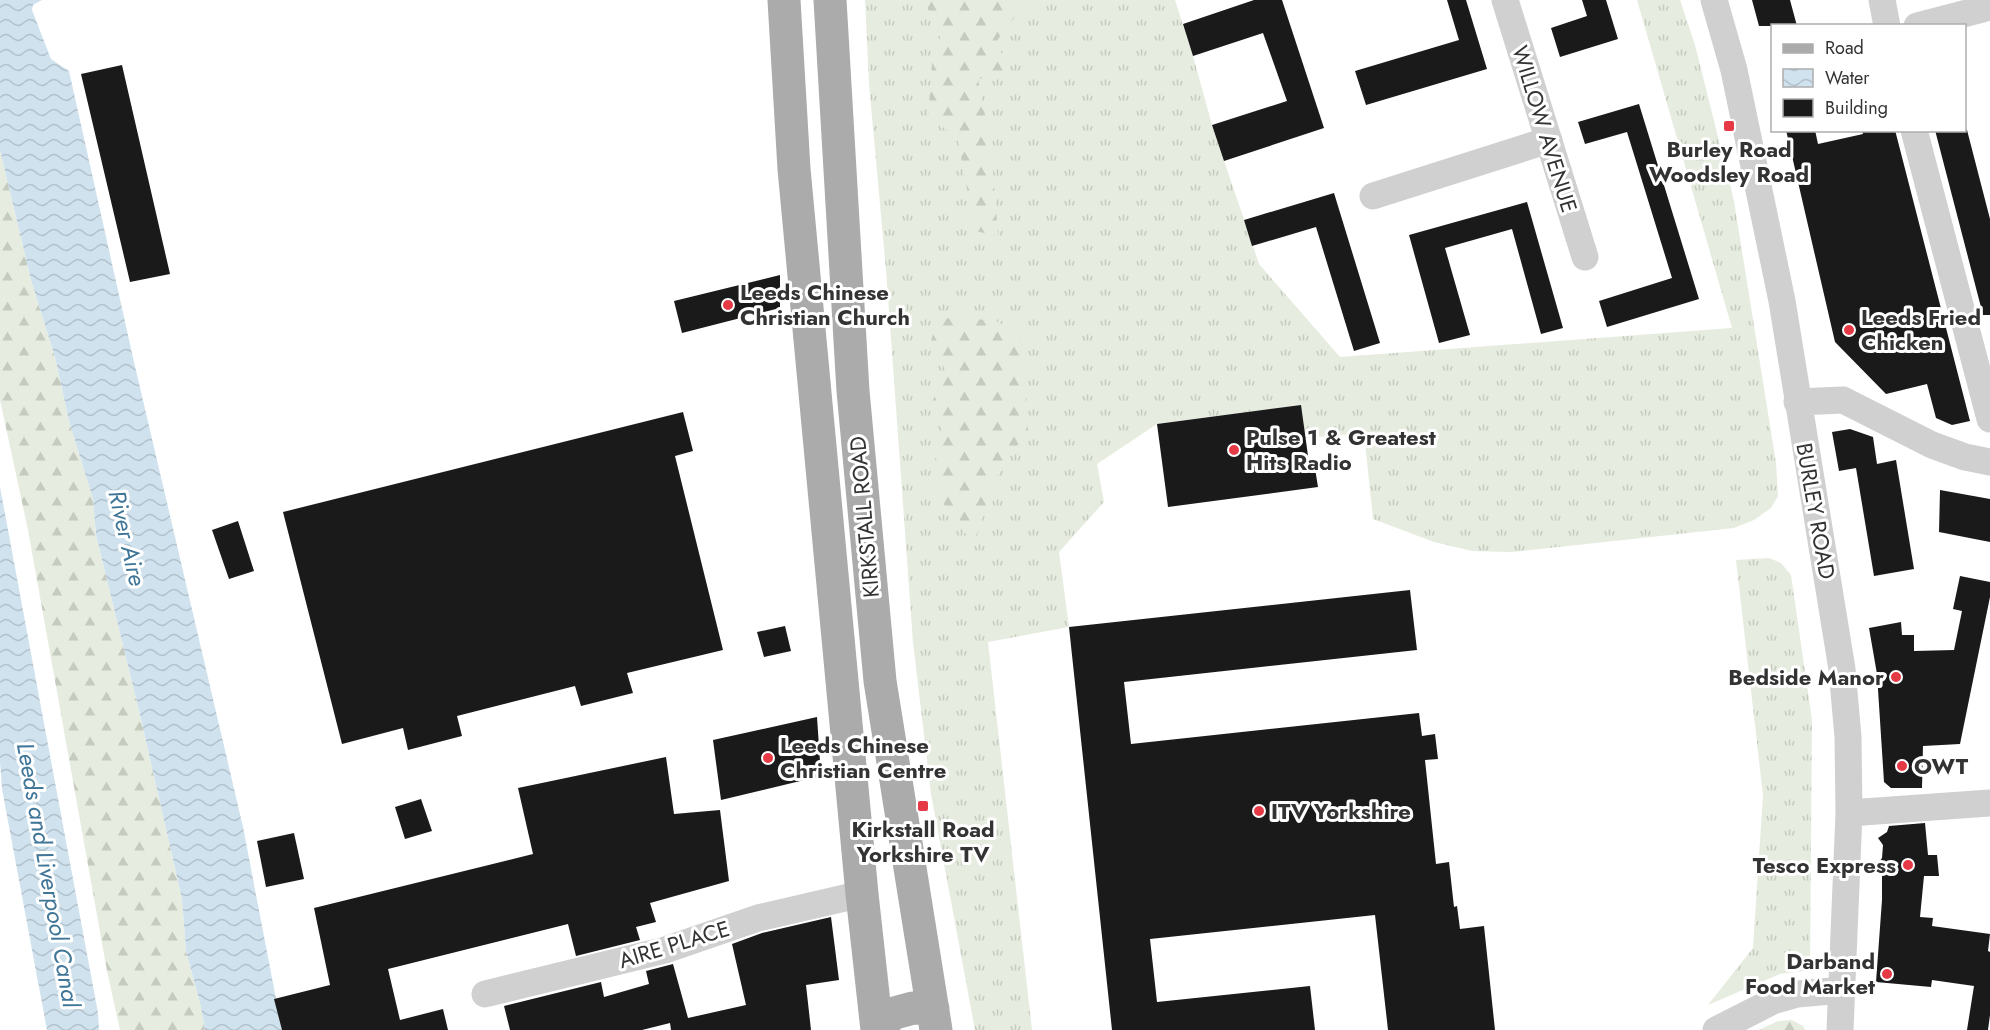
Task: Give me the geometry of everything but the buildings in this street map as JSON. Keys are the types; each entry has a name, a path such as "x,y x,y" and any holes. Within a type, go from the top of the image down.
{"main road":[{"name":"KIRKSTALL ROAD","path":"784,0 794,169 862,894 878,1030"},
{"name":"KIRKSTALL ROAD","path":"830,0 853,391 880,681 934,1020"},
{"path":"878,1030 891,1014 913,1008 934,1020"}],"street":[{"name":"WILLOW AVENUE","path":"1505,0 1585,258"},
{"name":"BURLEY ROAD","path":"1714,0 1737,82 1782,301 1842,669 1848,737 1849,813 1840,1030"},
{"path":"1882,0 1887,24"},
{"path":"1925,24 1990,7"},
{"path":"1915,132 1990,419"},
{"path":"1373,196 1549,140"},
{"path":"1797,402 1843,400 1932,445 1965,457 1990,462"},
{"path":"1849,813 1990,803"},
{"name":"AIRE PLACE","path":"485,994 665,950 758,918 862,894"},
{"path":"1716,1030 1773,1000 1797,994 1842,990"}],"green space":[{"path":"865,0 1175,0 1212,125 1259,264 1340,357 1732,328 1637,0 1680,0 1695,45 1734,201 1776,463 1778,496 1771,508 1754,520 1734,528 1512,552 1472,551 1434,542 1373,519 1364,433 1305,438 1300,405 1157,424 1097,464 1104,502 1059,552 1069,627 988,642 1032,1030 975,1030 931,794 913,642 886,270 869,84"},
{"path":"923,0 1023,0 1022,7 996,42 1012,74 978,79 991,146 998,236 975,231 957,136 928,118 932,63 941,34"},
{"path":"0,150 31,280 55,357 69,421 93,499 96,535 182,899 186,951 205,1030 120,1030 107,971 28,530 0,400"},
{"path":"938,318 995,320 1024,339 1028,430 995,479 974,545 940,499 934,449 944,434 934,415 932,404 948,376 931,341"},
{"path":"1769,558 1781,563 1791,575 1812,720 1810,970 1780,974 1708,1005 1753,948 1763,795 1736,560"},
{"path":"1792,1020 1803,1026 1805,1030 1759,1030 1778,1021"}],"water":[{"name":"River Aire","path":"0,0 42,0 33,5 32,10 51,59 69,71 134,362 243,827 282,1030 205,1030 186,951 182,899 96,535 93,499 69,421 55,357 31,280 0,150"},
{"name":"Leeds and Liverpool Canal","path":"0,487 98,1013 99,1030 47,1030 2,789 0,762"}],"place":[{"name":"Burley Road Woodsley Road","path":"1729,126"},
{"name":"Leeds Chinese Christian Church","path":"728,305"},
{"name":"Leeds Fried Chicken","path":"1849,330"},
{"name":"Pulse 1 & Greatest Hits Radio","path":"1234,450"},
{"name":"Bedside Manor","path":"1896,677"},
{"name":"Leeds Chinese Christian Centre","path":"768,758"},
{"name":"OWT","path":"1902,766"},
{"name":"Kirkstall Road Yorkshire TV","path":"923,806"},
{"name":"ITV Yorkshire","path":"1259,811"},
{"name":"Tesco Express","path":"1908,865"},
{"name":"Darband Food Market","path":"1887,974"}]}
